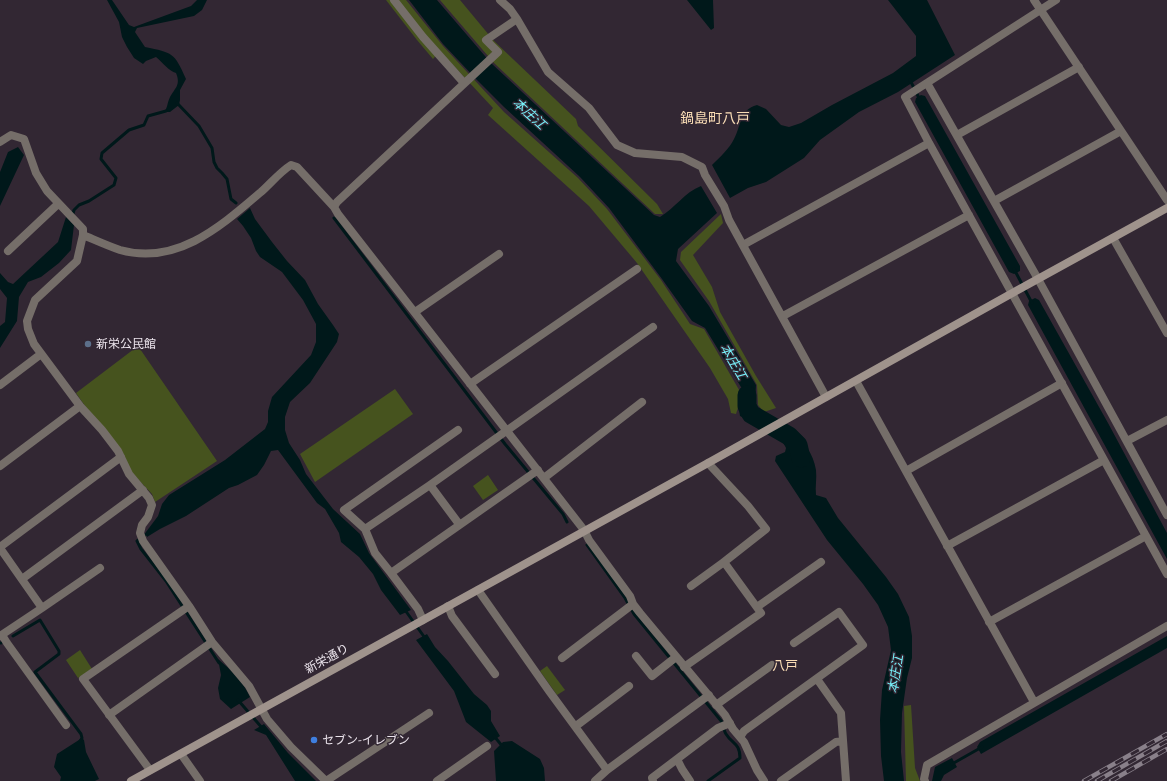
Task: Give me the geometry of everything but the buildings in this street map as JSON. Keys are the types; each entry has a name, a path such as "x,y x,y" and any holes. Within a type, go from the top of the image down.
{"street":[{"path":"394,0 423,37 464,83"},
{"path":"500,0 510,9 517,19 548,72 589,108 617,145 635,153 682,157 702,167 705,175 724,206 729,220 783,316 826,397"},
{"path":"1034,0 1167,200"},
{"path":"1056,0 905,97 929,143 1014,292 1062,383 1167,574"},
{"path":"334,207 337,202 498,52 486,40 517,19"},
{"path":"957,135 1078,68"},
{"path":"925,84 957,135 994,201 1035,280 1167,515"},
{"path":"994,201 1120,131"},
{"path":"0,142 11,135 24,139 36,173 46,191 83,229 77,261 36,300 27,322 34,344 80,406 102,430 121,457 129,474 149,498 152,505 148,517 142,525 140,533 143,541 189,606 208,644 249,686 260,710 291,747 326,781 429,713"},
{"path":"743,245 929,143"},
{"path":"83,235 121,250 142,253 164,252 182,248 208,234 262,191 291,165 297,167 334,207 470,384 501,435 533,473 544,478 584,530 589,540 630,596 630,606 673,659 684,667 705,698 716,705 725,725 744,742 757,770 764,781"},
{"path":"8,250 58,204"},
{"name":"新栄通り","path":"181,754 1167,208"},
{"path":"783,316 969,214"},
{"path":"1113,238 1167,333"},
{"path":"415,312 499,254"},
{"path":"470,384 637,269"},
{"path":"365,529 430,485 653,327"},
{"path":"0,384 41,354"},
{"path":"856,381 1034,702"},
{"path":"906,471 1062,383"},
{"path":"544,478 642,402"},
{"path":"0,466 80,406"},
{"path":"1127,442 1167,420"},
{"path":"422,621 418,609 375,553 365,529 344,510 458,430"},
{"path":"42,608 0,548 121,457"},
{"path":"947,546 1104,460"},
{"path":"691,586 766,529 748,506 708,463"},
{"path":"391,573 533,473"},
{"path":"430,485 459,524"},
{"path":"22,579 143,490"},
{"path":"989,622 1146,536"},
{"path":"684,667 761,613 724,562"},
{"path":"757,608 821,562"},
{"path":"66,725 1,635 100,568"},
{"path":"478,590 607,770"},
{"path":"150,770 83,679 189,606"},
{"path":"448,606 452,616 495,674"},
{"path":"562,658 630,606"},
{"path":"740,737 744,731 863,645 840,612 794,643"},
{"path":"925,781 924,779 927,765 1167,626"},
{"path":"109,715 208,644"},
{"path":"636,656 652,676 673,659"},
{"path":"716,705 772,665"},
{"path":"817,679 841,713 846,781"},
{"path":"576,726 629,686"},
{"path":"595,781 607,770 705,698"},
{"path":"653,781 652,778 725,725"},
{"path":"781,781 836,742 843,740"},
{"path":"437,781 487,746"},
{"path":"130,781 181,754 200,781"},
{"path":"678,759 682,769 690,781"}],"green space":[{"path":"386,0 406,0 443,46 504,112 578,178 607,209 661,280 690,324 704,329 742,395 736,414 731,413 728,399 710,368 637,263 589,206 488,115 493,108 440,51 433,59"},
{"path":"440,0 460,0 494,41 576,119 578,126 657,204 663,214 655,214 494,63"},
{"path":"721,214 723,223 693,255 712,287 720,312 776,408 764,412 758,405 757,385 709,301 680,260 681,252"},
{"path":"138,346 217,461 155,502 152,494 132,473 76,393"},
{"path":"395,389 413,414 315,482 300,454"},
{"path":"488,475 498,490 483,500 473,486"},
{"path":"80,650 92,669 78,678 66,660"},
{"path":"547,666 565,690 557,695 540,671"},
{"path":"911,705 915,768 920,781 906,781 904,706"}],"water":[{"path":"107,0 112,0 129,25 134,27 191,6 197,0 207,0 202,10 194,16 137,28 135,32 145,47 172,55 186,79 180,90 179,105 170,112 164,112 178,83 176,73 168,69 156,57 146,61 143,64 134,58 122,37 119,22"},
{"path":"409,0 437,0 491,63 654,215 660,217 690,192 701,186 717,213 678,249 676,261 709,306 756,385 755,405 761,414 748,420 740,416 740,407 744,392 705,328 692,321 609,208 580,177 504,107 475,78 443,44"},
{"path":"687,0 713,0 714,28 711,30"},
{"path":"888,0 927,0 955,55 898,92 859,112 820,140 804,158 766,182 748,188 730,198 712,165 732,143 742,118 747,110 757,105 766,109 781,125 789,127 801,123 893,73 916,56 916,36"},
{"path":"921,95 925,96 1020,266 1020,271 1014,274 1009,272 915,102 916,98"},
{"path":"18,147 24,155 0,206 0,172 8,152"},
{"path":"250,208 255,219 272,242 305,280 318,304 339,334 337,342 310,383 290,402 285,417 285,430 289,443 300,460 306,474 333,509 360,534 369,553 411,610 400,615 381,590 373,574 359,557 341,542 339,533 325,509 317,503 278,450 271,451 257,475 229,488 186,516 147,537 146,532 158,516 162,504 169,495 225,460 265,429 268,422 268,411 272,397 311,355 316,342 316,324 303,300 282,272 260,257 251,238 237,219"},
{"path":"66,217 74,225 71,250 59,263 41,277 28,282 19,297 17,321 0,348 0,326 5,322 7,298 0,289 0,273 8,282 13,284 58,242"},
{"path":"1035,298 1039,300 1108,423 1167,533 1167,559 1028,305 1029,301"},
{"path":"792,433 805,445 813,458 816,470 816,495 826,498 838,518 898,594 909,617 912,636 912,658 907,678 902,713 901,752 904,781 884,781 881,756 880,720 882,690 891,650 888,627 878,605 827,540 775,461 776,456 785,452 786,448 782,440"},
{"path":"427,634 435,647 474,694 487,705 491,711 491,721 500,736 491,742 466,722 454,691 416,640"},
{"path":"1167,636 1167,648 981,754 977,747 980,742"},
{"path":"218,659 240,681 250,697 231,709 220,699 218,688 221,675"},
{"path":"264,724 288,753 316,781 295,781 266,735 254,730"},
{"path":"82,738 84,740 86,752 99,779 95,781 60,781 61,777 54,767 57,754"},
{"path":"512,741 540,759 544,768 545,781 496,781 494,751 503,742"},
{"path":"952,758 957,767 944,775 941,781 932,781 935,767"}],"waterway":[{"path":"910,80 920,100"},
{"path":"177,103 199,126 212,148 214,162 217,168 227,179 231,199 236,203"},
{"path":"72,217 74,210 79,205 89,201 114,185 116,178 101,159 102,153 129,130 144,125 148,116 166,111"},
{"path":"334,218 505,444 563,514 567,522"},
{"path":"1014,269 1032,303"},
{"name":"本庄江","path":"747,395 747,406 751,414 789,436 798,445 801,458"},
{"path":"149,532 137,541 141,549 166,581 219,663"},
{"path":"587,545 625,598 634,614 722,722 726,734 739,749 740,758 708,781"},
{"path":"405,610 425,638"},
{"path":"13,636 40,620 59,651 59,654 35,672 81,734 82,738 80,741"},
{"path":"238,700 263,729"},
{"path":"494,736 503,747"},
{"path":"952,764 982,747"}],"railway":[{"path":"1084,781 1167,734"},
{"path":"1097,781 1167,741"},
{"path":"1111,781 1167,749"}],"place":[{"name":"新栄公民館","path":"88,344"},
{"name":"セブン-イレブン","path":"314,740"}],"district":[{"name":"鍋島町八戸","path":"715,119"},
{"name":"八戸","path":"785,666"}]}
